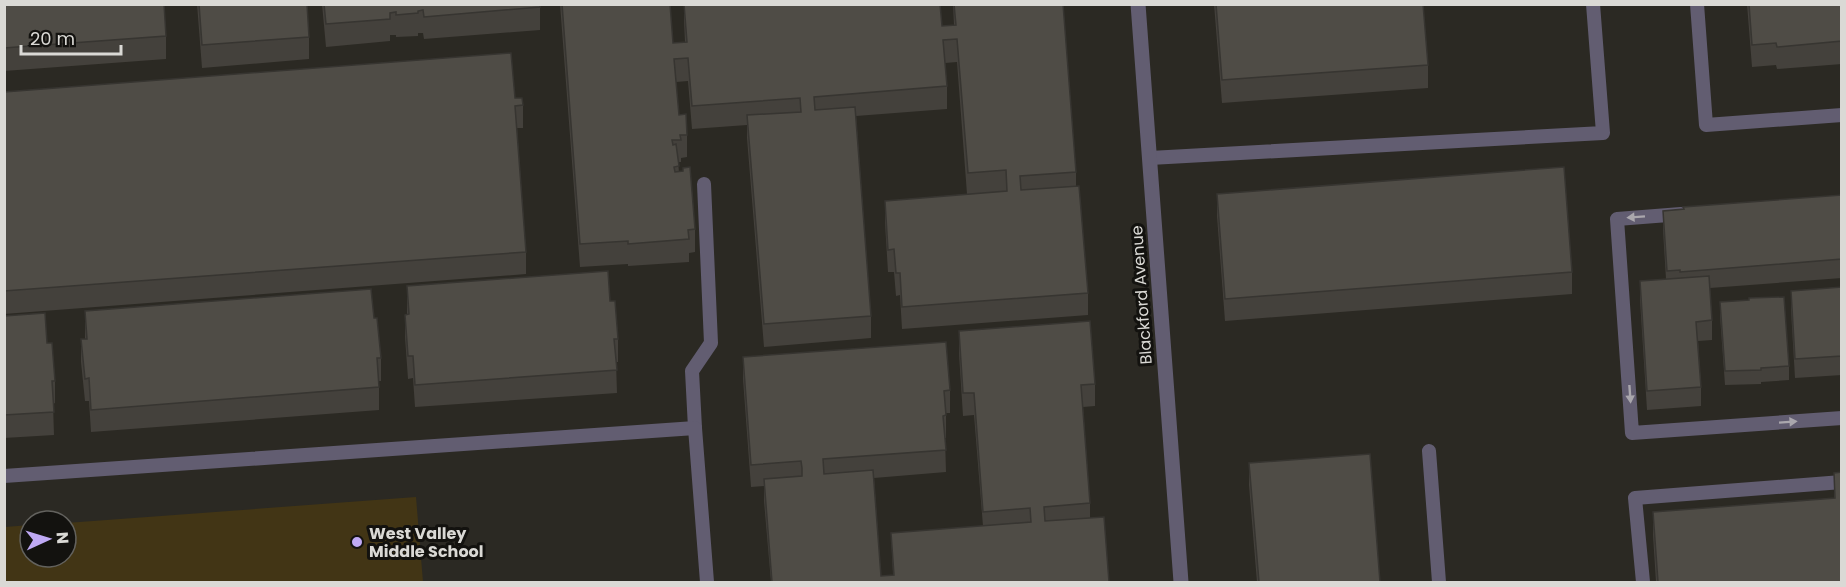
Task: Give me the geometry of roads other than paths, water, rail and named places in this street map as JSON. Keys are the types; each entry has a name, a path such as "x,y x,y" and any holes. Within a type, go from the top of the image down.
{"street":[{"name":"Blackford Avenue","path":"1138,4 1181,582"}],"lane":[{"path":"1150,158 1603,133 1593,4"},
{"path":"1697,4 1706,125 1842,115"},
{"path":"704,184 711,343 692,371 707,582"},
{"path":"1700,213 1617,219 1632,433 1842,418"},
{"path":"4,476 695,428"},
{"path":"1429,451 1439,582"},
{"path":"1643,582 1635,498 1842,482"}],"place":[{"name":"West Valley Middle School","path":"357,542"}]}
